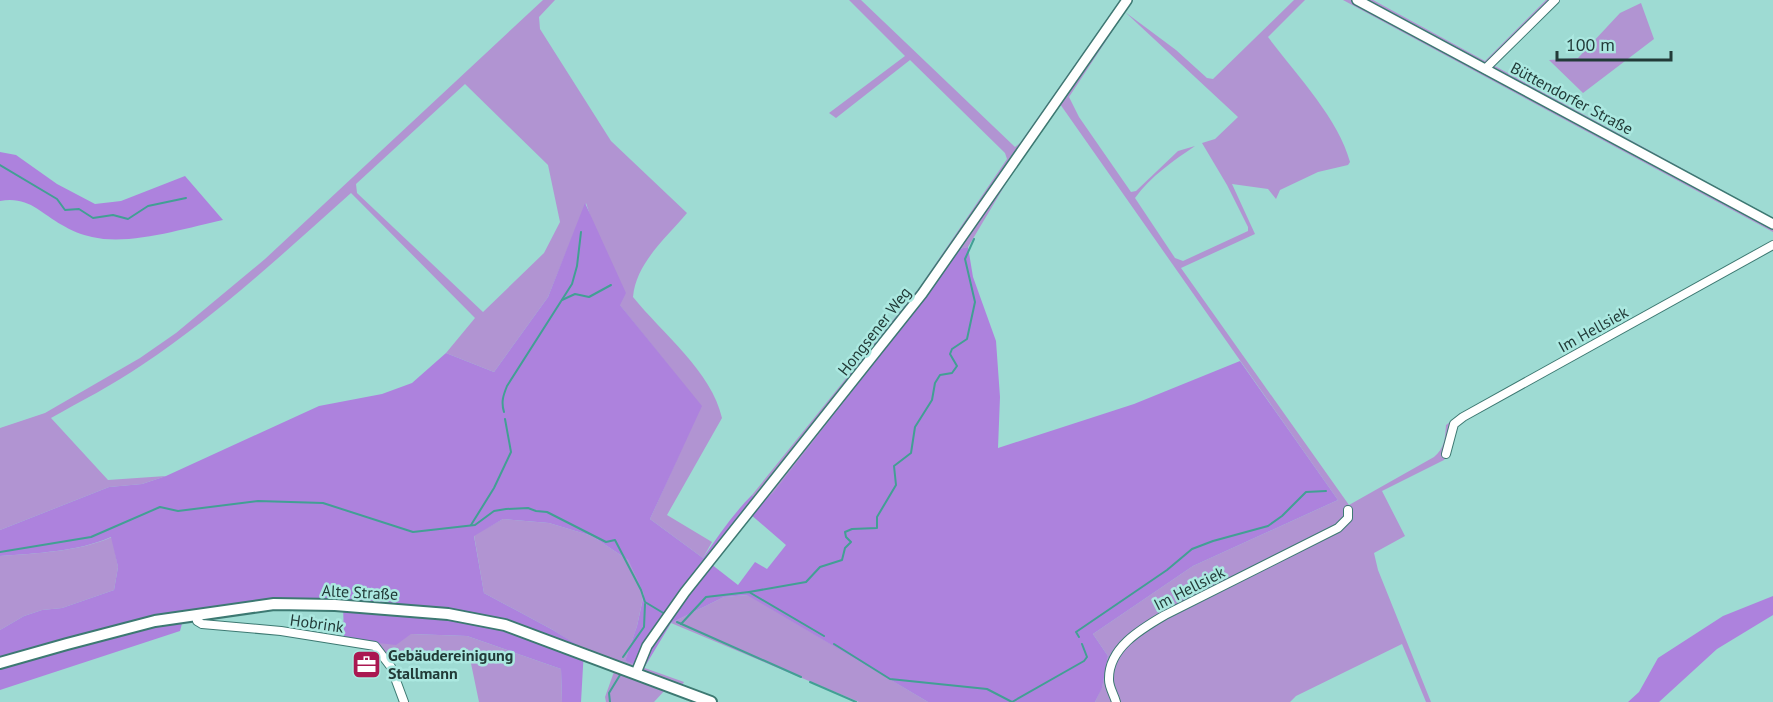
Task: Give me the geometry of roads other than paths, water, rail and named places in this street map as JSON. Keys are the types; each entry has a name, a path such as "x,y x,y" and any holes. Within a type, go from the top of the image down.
{"main road":[{"name":"Alte Straße","path":"0,663 155,621 274,604 335,605 448,614 505,625 636,673 704,701"}],"street":[{"name":"Hongsener Weg","path":"636,673 647,646 685,592 922,294 1127,0"},
{"name":"Büttendorfer Straße","path":"1356,0 1773,224"},
{"path":"1485,69 1554,0"},
{"name":"Im Hellsiek","path":"1446,454 1454,424 1463,417 1773,245"},
{"name":"Im Hellsiek","path":"1116,702 1109,682 1110,669 1120,650 1140,629 1338,528 1348,518 1348,510"},
{"name":"Hobrink","path":"196,615 197,621 202,624 281,631 375,646 391,667 404,702"}],"waterway":[{"path":"0,165 57,199 65,210 79,209 93,218 113,215 128,219 148,206 186,198"},
{"path":"504,412 503,399 507,386 572,284 577,266 581,232"},
{"path":"749,592 806,582 820,567 842,560 845,548 851,542 845,532 852,529 877,528 877,517 896,485 894,466 911,453 915,427 932,400 935,383 940,375 952,373 957,366 950,354 952,349 967,339 975,302 965,259 974,239"},
{"path":"562,300 575,294 589,297 611,285"},
{"path":"471,525 494,488 511,452 505,419"},
{"path":"1079,637 1076,632 1167,570 1192,549 1268,526 1282,516 1306,492 1326,491"},
{"path":"0,552 91,537 160,507 178,511 258,501 323,503 413,532 475,525 494,511 528,508 547,512 606,542 615,540 645,602 665,614"},
{"path":"681,624 706,597 749,592 824,636"},
{"path":"623,657 644,627 645,604"},
{"path":"677,622 801,677"},
{"path":"834,644 890,679 987,689 1012,702 1084,661 1087,657 1082,644"},
{"path":"610,702 609,693 620,675"},
{"path":"810,682 856,702"}],"place":[{"name":"Gebäudereinigung Stallmann","path":"367,664"}]}
